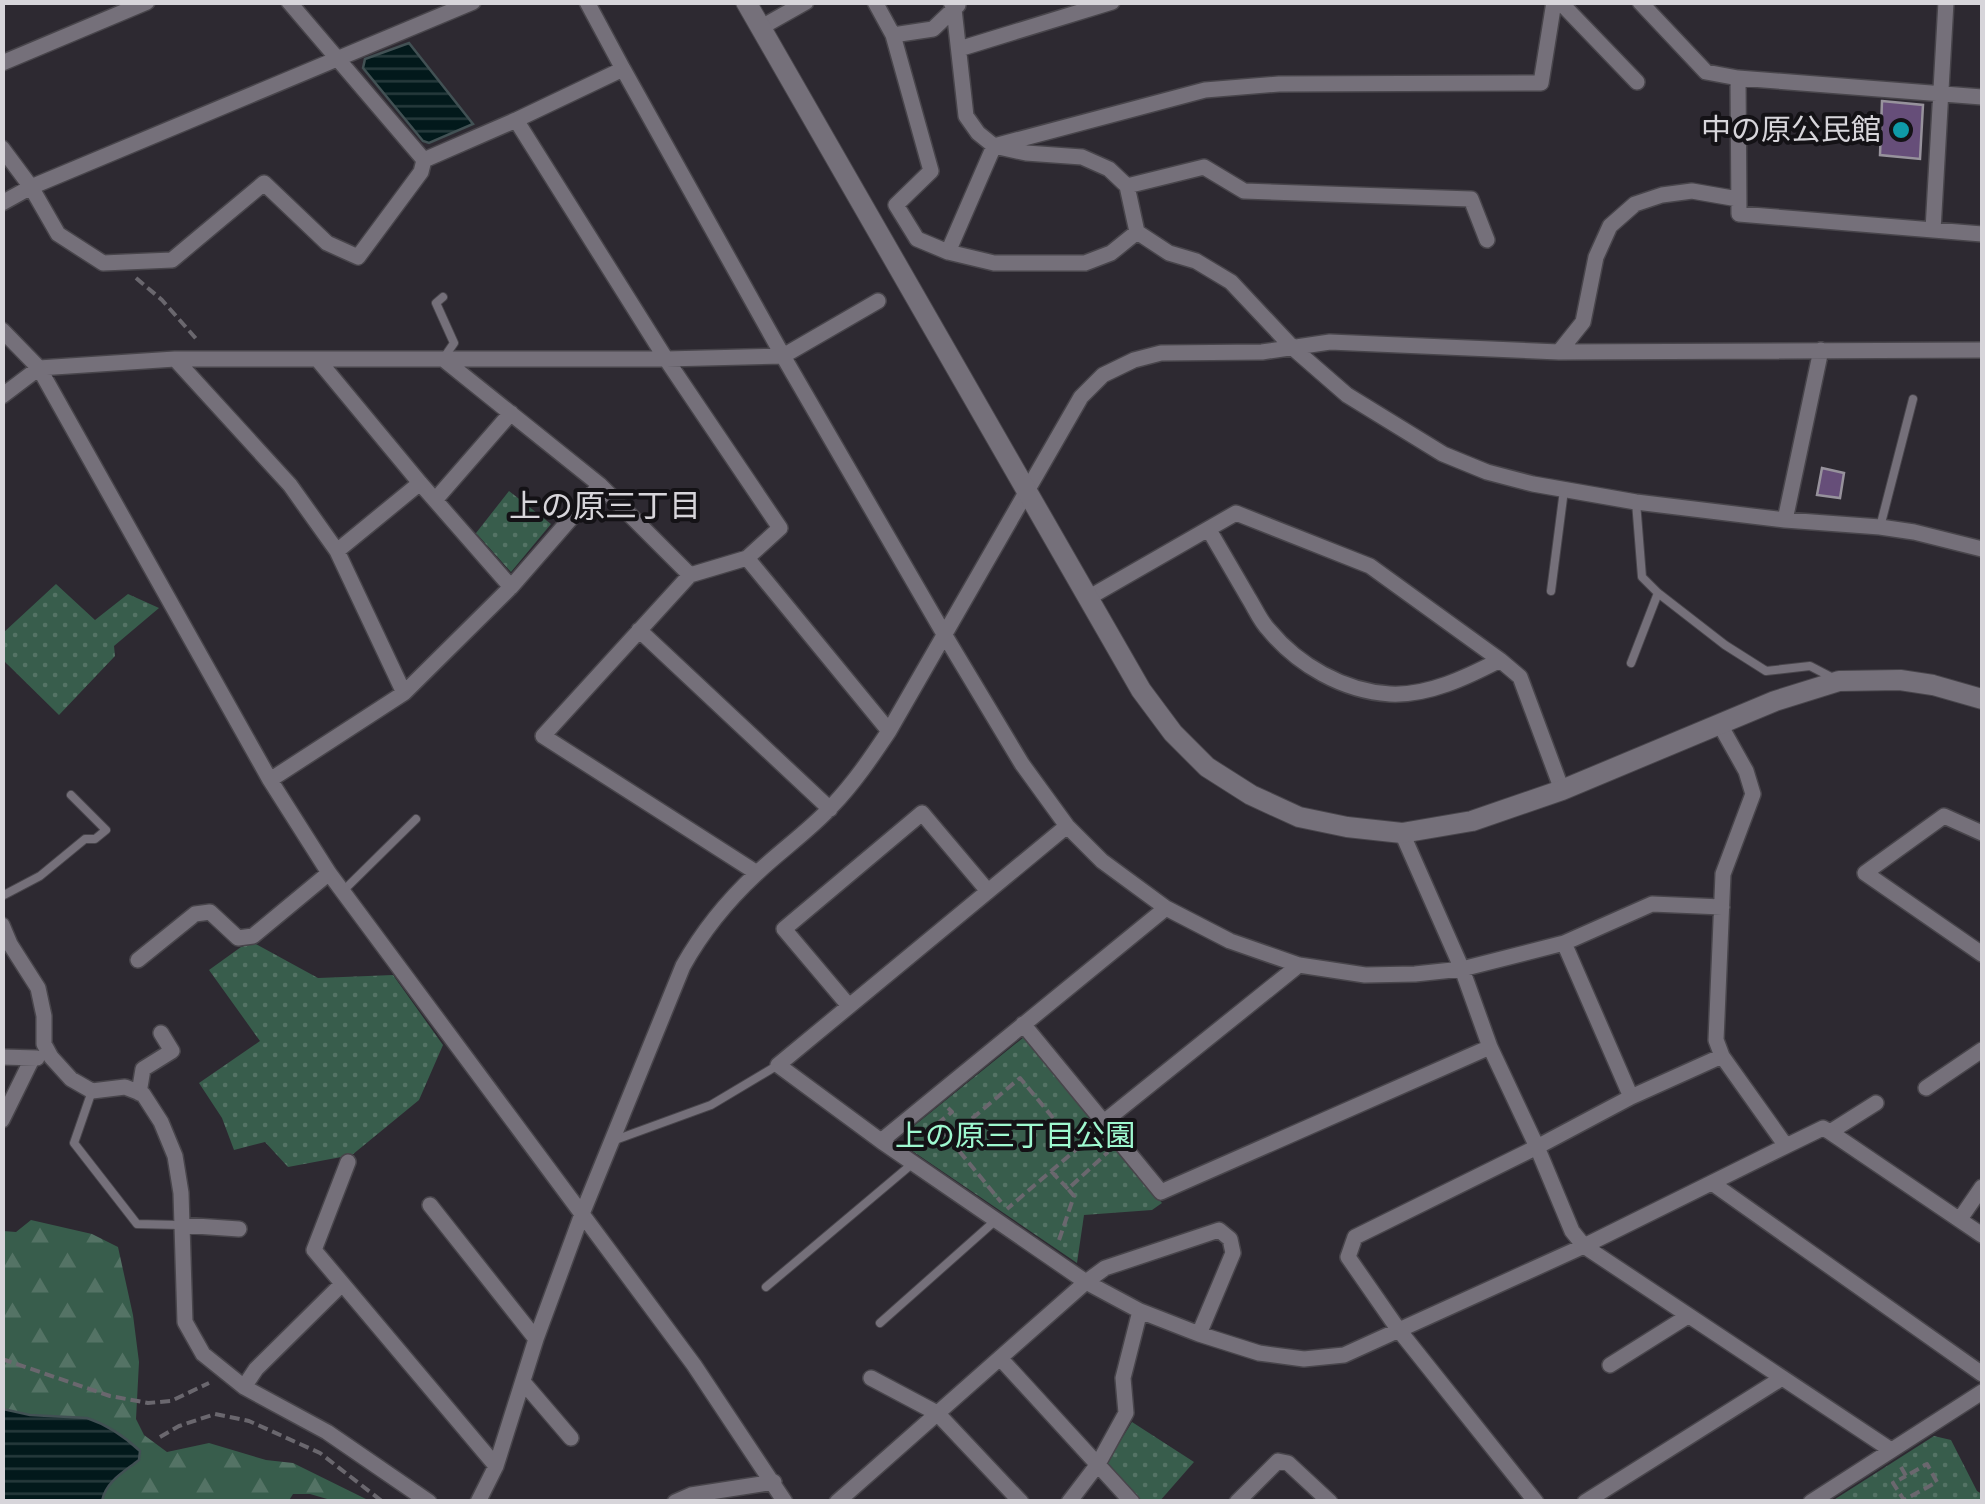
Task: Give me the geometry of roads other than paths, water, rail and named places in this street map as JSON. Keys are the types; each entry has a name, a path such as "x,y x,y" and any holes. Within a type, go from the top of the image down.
{"street":[{"path":"2,63 147,2"},
{"path":"290,2 424,160"},
{"path":"2,203 31,187 473,2"},
{"path":"587,2 783,356 944,634 1022,764 1066,826 1102,861 1166,908 1230,941 1299,965 1365,975 1462,969 1564,944 1652,904 1722,908"},
{"path":"746,2 1140,690 1172,733 1208,767 1251,795 1298,817 1402,834 1472,820 1562,790 1774,701 1839,682 1900,680 1982,699"},
{"path":"760,28 806,2"},
{"path":"875,2 893,35 931,172 896,205 917,238 948,252 994,263 1085,263 1111,252 1138,232"},
{"path":"959,49 1112,2"},
{"path":"1640,2 1706,72 1738,78 1982,97"},
{"path":"1933,230 1946,2"},
{"path":"994,146 1205,90 1279,84 1542,83 1552,3"},
{"path":"1552,3 1637,82"},
{"path":"893,35 932,29 955,5"},
{"path":"955,5 966,116 978,133 994,146 1082,157 1110,169 1127,186 1138,232 1169,253 1196,261 1231,282 1293,348 1347,395 1443,454 1487,472 1564,490 1785,520 1880,527 1982,549"},
{"path":"424,160 623,68"},
{"path":"1738,78 1739,214 1982,234"},
{"path":"516,120 666,358 780,528 747,558 690,574 543,736 757,873"},
{"path":"948,252 994,146"},
{"path":"2,148 31,187 58,234 103,263 172,260 264,183 327,243 358,257 421,172 424,160"},
{"path":"1127,186 1204,167 1244,191 1472,199 1487,240"},
{"path":"1559,352 1583,322 1596,257 1610,226 1635,204 1692,191 1738,199"},
{"path":"2,396 40,368 175,359 783,356 878,302"},
{"path":"2,330 40,368 270,780 329,873 694,1365 785,1502"},
{"path":"478,1502 496,1466 536,1339 582,1214 683,966 724,906 830,810 859,776 889,731 1081,396 1102,375 1134,360 1162,353 1262,352 1330,342 1559,352 1982,350"},
{"path":"1785,520 1821,350"},
{"path":"175,359 290,485 337,551 404,693"},
{"path":"443,359 600,485 690,574"},
{"path":"318,360 511,587"},
{"path":"436,499 511,413"},
{"path":"337,551 420,483"},
{"path":"270,780 404,693 511,587 600,485"},
{"path":"1088,598 1236,513 1370,566 1520,677 1562,790"},
{"path":"1210,530 1266,628 1297,659 1330,678 1391,694 1430,689 1465,678 1500,660"},
{"path":"747,558 889,731"},
{"path":"640,630 830,810"},
{"path":"1719,724 1746,771 1753,794 1723,874 1716,1040 1722,1056 1786,1146"},
{"path":"849,1006 784,928 922,813 987,890"},
{"path":"1982,832 1944,816 1865,873 1982,954"},
{"path":"1066,826 778,1065 913,1164 1086,1282 1140,1312 1259,1353 1304,1359 1344,1354 1584,1246 1824,1128 1982,1234"},
{"path":"1402,834 1572,1231 1584,1246 1890,1450"},
{"path":"138,960 195,914 210,912 238,938 253,936 329,873"},
{"path":"881,1141 1166,908"},
{"path":"2,925 8,956 38,988 44,1044 51,1057 71,1079 92,1090 125,1087 143,1094 161,1122 175,1156 181,1193 186,1322 203,1354 244,1387 327,1432 428,1502"},
{"path":"1564,944 1631,1097"},
{"path":"1104,1121 1299,965"},
{"path":"1023,1024 1162,1192 1490,1047"},
{"path":"139,1093 143,1070 172,1051 160,1033"},
{"path":"1926,1088 1982,1050"},
{"path":"1536,1502 1398,1329 1348,1257 1354,1237 1538,1148 1631,1097 1722,1056"},
{"path":"2,1057 51,1057"},
{"path":"2,1120 32,1059"},
{"path":"1830,1132 1876,1103"},
{"path":"348,1162 314,1250 496,1466"},
{"path":"1712,1183 1982,1374"},
{"path":"1960,1219 1982,1187"},
{"path":"430,1205 536,1339"},
{"path":"181,1226 238,1228"},
{"path":"837,1502 1104,1268 1220,1230 1230,1238 1233,1254 1199,1334"},
{"path":"244,1387 256,1368 342,1284"},
{"path":"1069,1502 1098,1464 1126,1414 1123,1378 1140,1312"},
{"path":"1610,1364 1688,1316"},
{"path":"1000,1358 1132,1502"},
{"path":"871,1378 937,1413 1021,1502"},
{"path":"1586,1502 1782,1378"},
{"path":"522,1382 571,1438"},
{"path":"1811,1502 1982,1392"},
{"path":"1237,1502 1278,1461 1288,1463 1330,1502"},
{"path":"674,1502 774,1482"}],"lane":[{"path":"443,298 436,303 454,343 443,359"},
{"path":"1880,527 1912,399"},
{"path":"1551,591 1564,490"},
{"path":"1636,502 1642,577 1658,593 1766,671 1810,666 1839,682"},
{"path":"1632,663 1658,593"},
{"path":"2,896 40,876 85,839 95,839 106,830 71,794"},
{"path":"342,891 416,819"},
{"path":"611,1141 711,1106 778,1065"},
{"path":"92,1090 74,1143 137,1224 181,1226"},
{"path":"766,1286 913,1164"},
{"path":"880,1323 996,1220"}],"place":[{"name":"中の原公民館","path":"1901,130"}],"district":[{"name":"上の原三丁目","path":"605,507"}],"park label":[{"name":"上の原三丁目公園","path":"1015,1136"}]}
